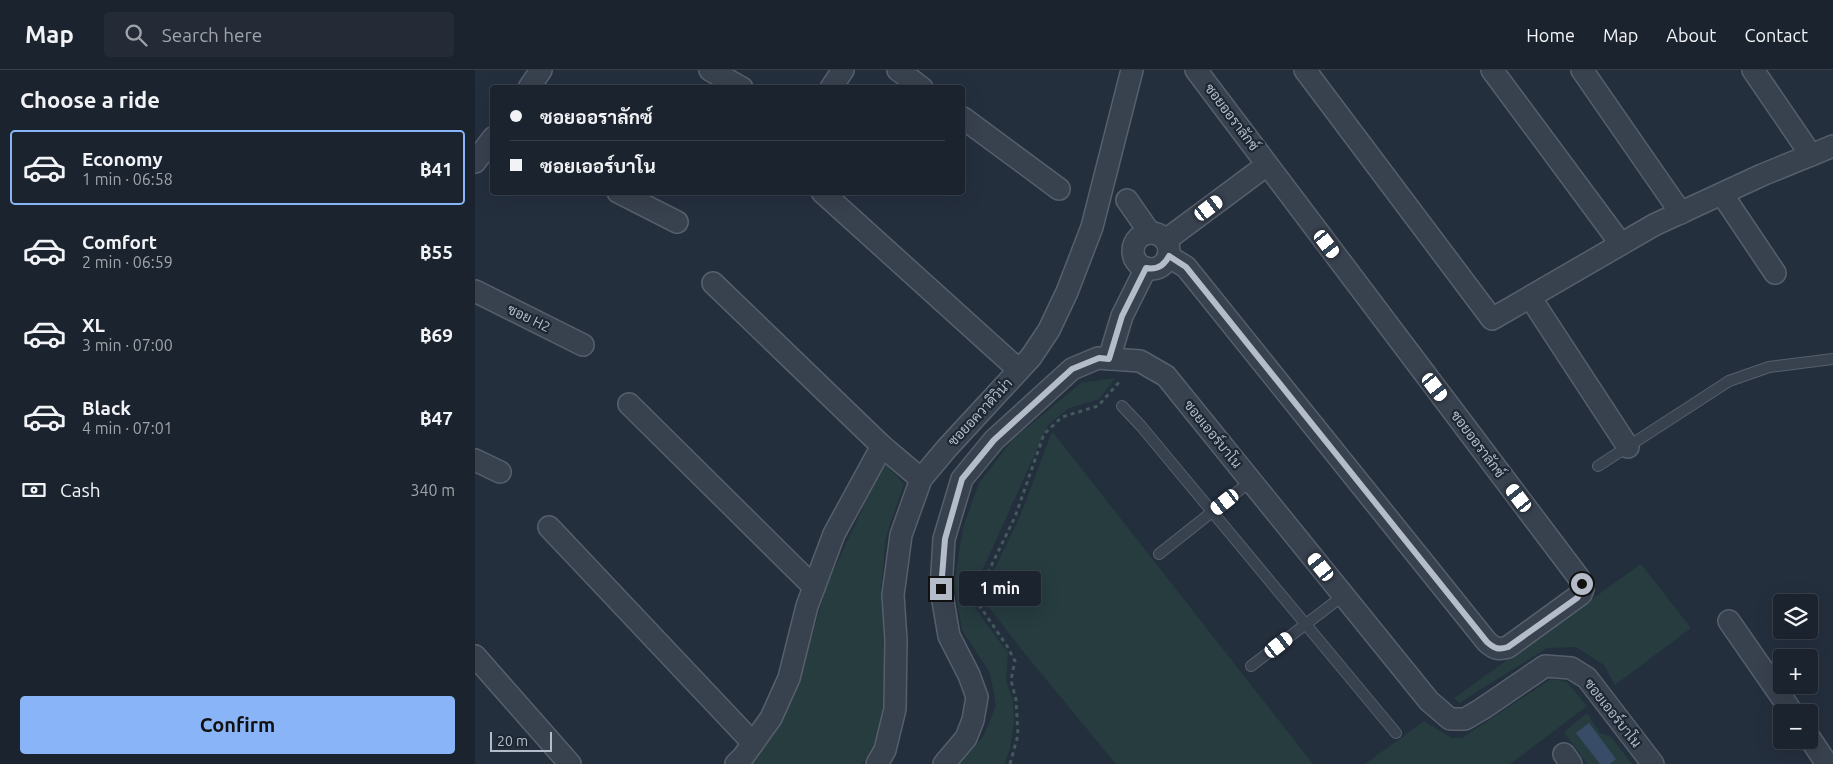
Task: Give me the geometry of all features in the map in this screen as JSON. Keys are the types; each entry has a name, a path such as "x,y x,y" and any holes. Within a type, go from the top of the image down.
{"street":[{"path":"531,85 541,70"},
{"path":"710,70 737,85"},
{"path":"833,85 843,70"},
{"path":"898,70 918,85"},
{"name":"ซอยอควาดิวิน่า","path":"877,764 885,750 895,709 893,595 901,535 921,479 1031,357 1049,330 1067,292 1092,227 1132,70"},
{"name":"ซอยออราลักซ์","path":"1127,200 1161,243 1192,274 1487,642 1500,650 1508,647 1577,598 1583,589 1579,578 1196,70"},
{"path":"1305,70 1492,319 1654,225 1833,146"},
{"path":"1492,70 1621,244"},
{"path":"1582,70 1681,213"},
{"path":"1753,70 1811,155"},
{"path":"965,119 1059,189"},
{"path":"475,162 490,142"},
{"name":"ซอยออราลักซ์","path":"1161,243 1166,262 1157,268 1146,268 1136,260 1133,249 1139,238 1161,243 1267,164"},
{"path":"1722,194 1775,273"},
{"path":"624,195 677,222"},
{"path":"824,195 1019,370"},
{"path":"1109,359 1122,316 1146,268"},
{"path":"713,283 882,446 921,479"},
{"name":"ซอย H2","path":"475,291 583,345"},
{"path":"1530,297 1628,447"},
{"name":"ซอยเออร์บาโน","path":"944,764 966,738 973,720 977,698 969,675 949,636 941,589 945,539 962,479 994,440 1072,369 1099,358 1140,361 1166,376 1429,701 1450,719 1465,719 1482,710 1545,666 1571,668 1587,678 1653,764"},
{"path":"629,404 815,587"},
{"path":"736,764 743,758 771,718 789,678 807,606 834,534 882,446"},
{"path":"475,460 500,472"},
{"path":"549,527 753,743"},
{"path":"1729,621 1786,704"},
{"path":"475,656 571,764"},
{"path":"1817,749 1827,764"}],"lane":[{"path":"1598,466 1729,381 1769,367 1833,359"},
{"path":"1122,406 1141,426 1396,733"},
{"path":"1159,554 1251,481"},
{"path":"1251,666 1343,595"}],"path":[{"path":"1010,764 1018,735 1016,700 1011,680 1015,661 975,599 1015,518 1044,434 1062,417 1098,406 1135,361"}],"green space":[{"path":"1115,378 1099,399 1069,408 1048,425 969,600 1008,653 1006,681 1013,700 1014,723 1010,749 1004,764 960,764 983,737 996,706 990,673 962,630 954,584 963,528 979,483 1013,439 1081,383"},
{"path":"1052,432 1313,764 1116,764 1021,649 981,597 1021,514"},
{"path":"884,463 904,484 886,537 881,589 887,696 878,743 862,764 747,764 795,695 827,584"},
{"path":"1641,564 1691,628 1615,685 1604,665 1576,647 1547,648 1459,703 1454,698"},
{"path":"1551,679 1567,682 1587,706 1510,764 1365,764 1424,721 1452,738 1462,738"},
{"path":"1587,713 1600,733 1611,737 1632,764 1587,764 1564,732"}],"water":[{"path":"1589,723 1616,759 1610,764 1600,764 1576,733"}],"route":[{"path":"941,589 945,539 962,479 994,440 1072,369 1099,358 1109,359 1122,316 1146,268 1151,269 1162,266 1169,256 1186,267 1487,642 1494,648 1500,650 1508,647 1577,598 1583,589 1582,584"}]}
